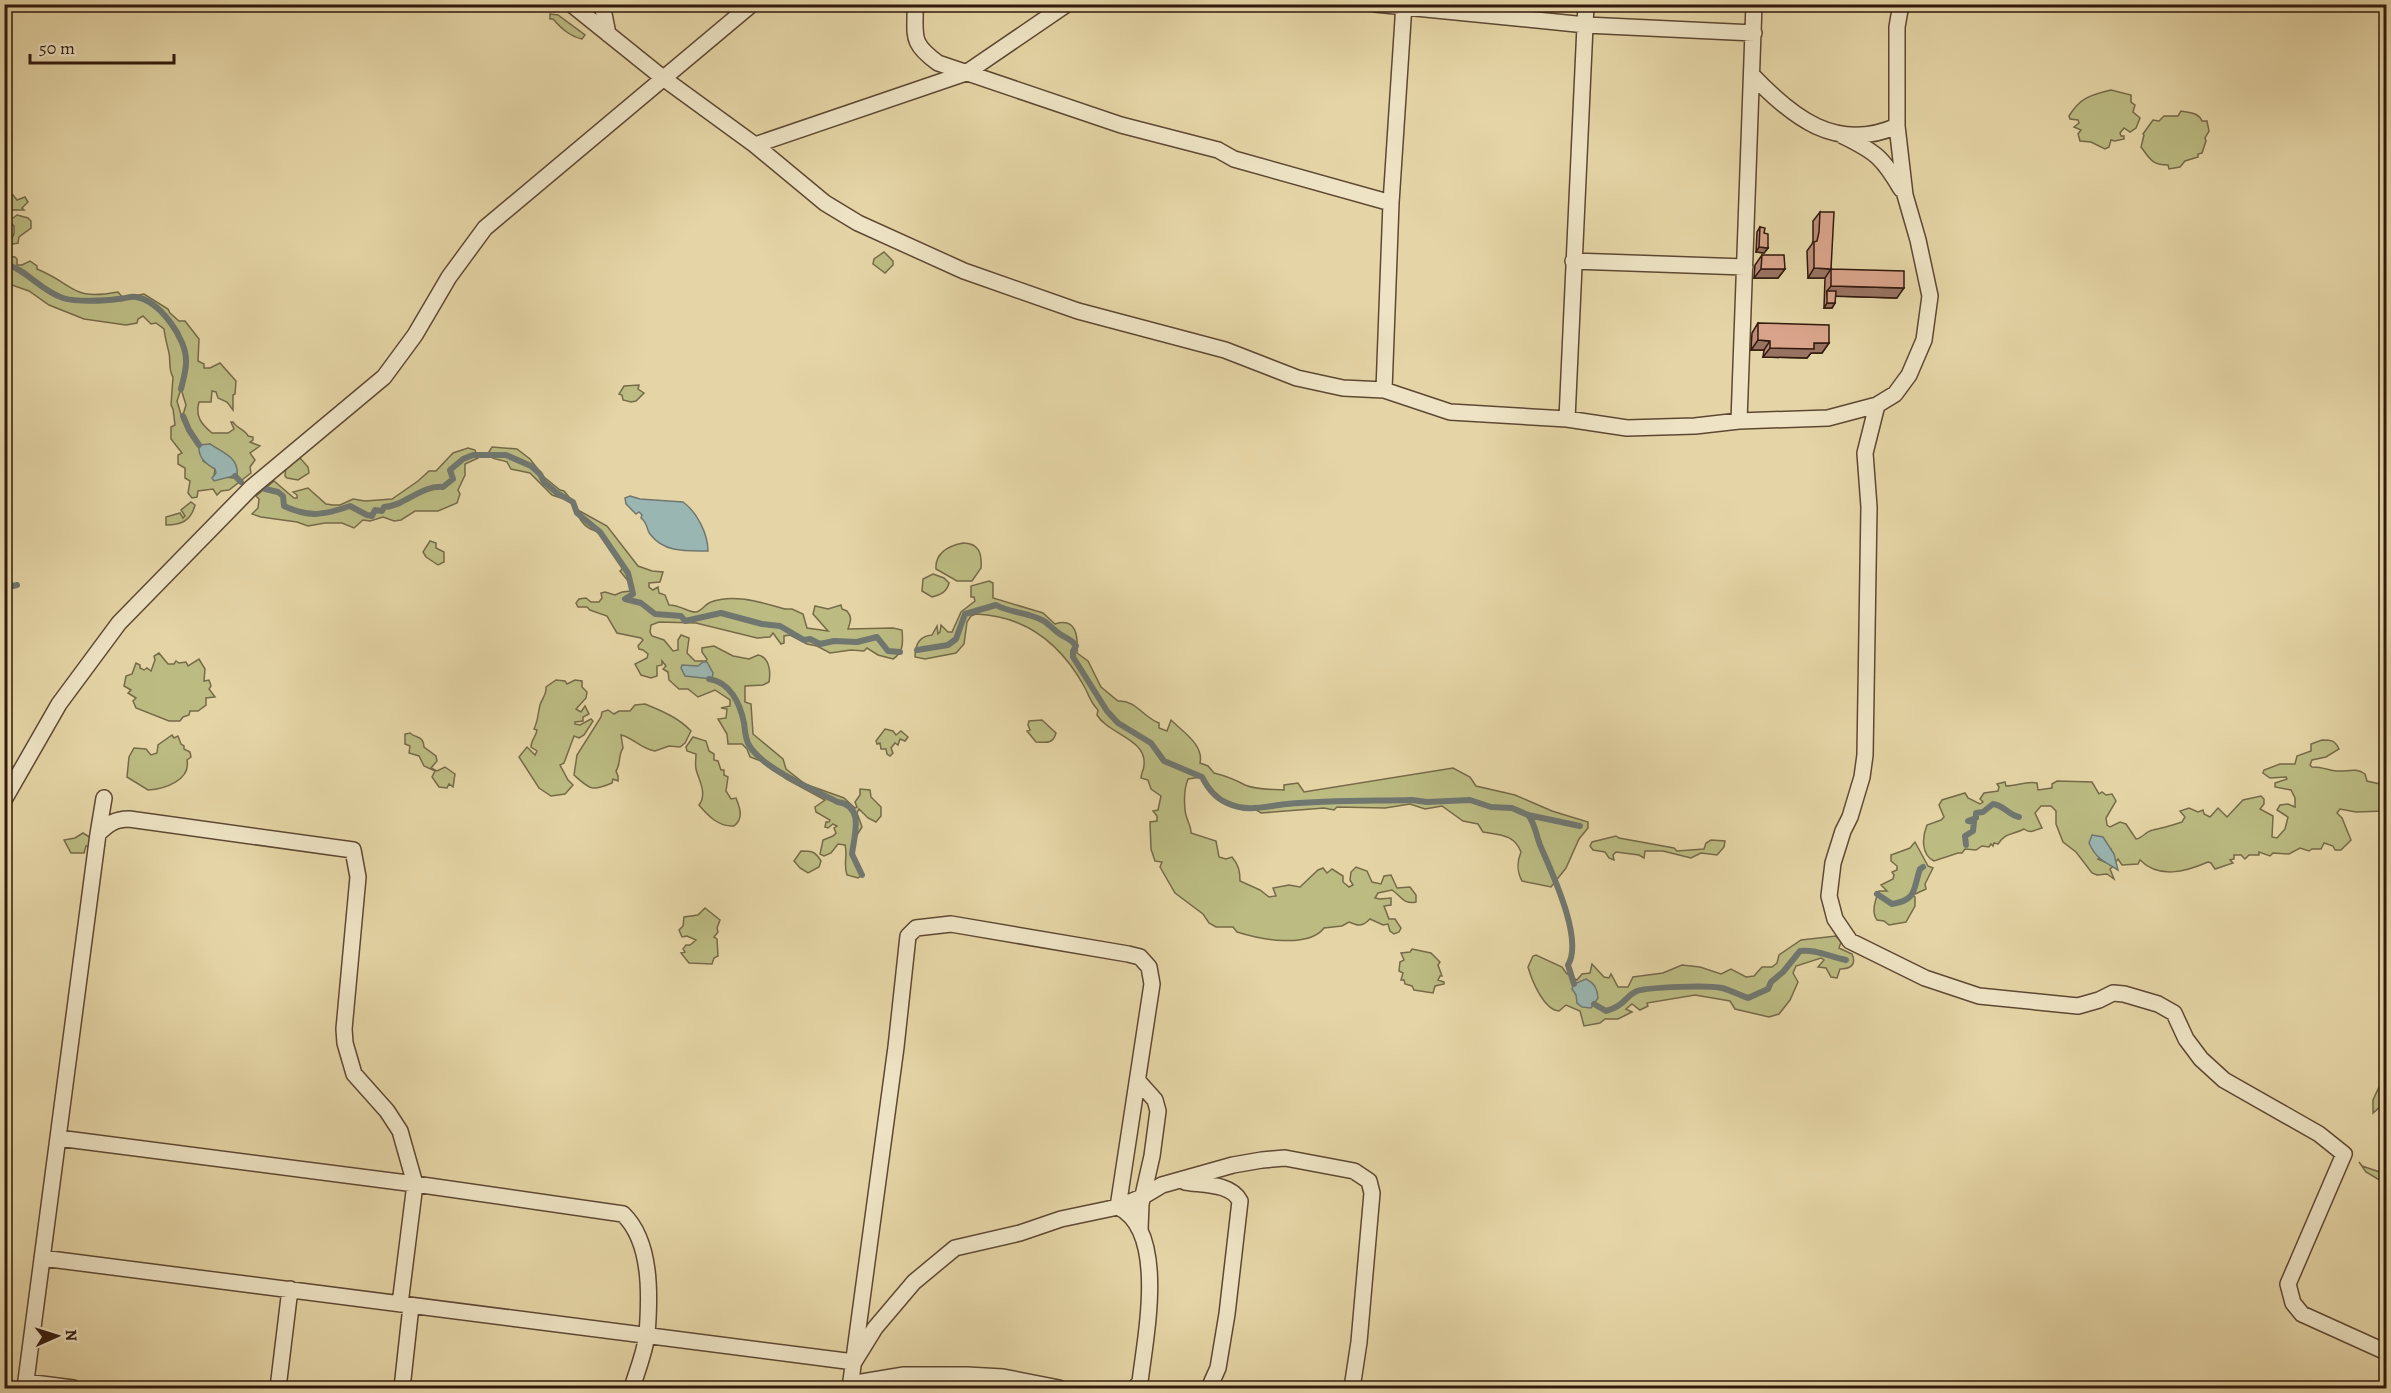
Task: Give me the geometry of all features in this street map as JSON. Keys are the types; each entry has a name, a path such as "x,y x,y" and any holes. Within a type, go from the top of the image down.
{"street":[{"path":"571,4 663,78 755,145 825,204 850,219 964,271 1078,311 1226,350 1297,378 1343,388 1384,390 1450,412 1567,419 1627,428 1828,418 1877,405 1895,394 1909,375 1924,340 1930,296 1918,240 1905,195 1897,126 1897,27 1901,4"},
{"path":"602,4 608,34"},
{"path":"4,800 60,704 119,623 251,488 384,377 415,335 449,277 484,228 752,4"},
{"path":"915,4 914,35 922,52 938,63 1121,125 1218,150 1234,159 1391,203"},
{"path":"755,145 966,73 1067,4"},
{"path":"1375,4 1586,25 1754,33"},
{"path":"1567,419 1586,4"},
{"path":"1739,421 1754,4"},
{"path":"1384,390 1391,203 1404,6"},
{"path":"1752,75 1775,100 1806,123 1838,134 1872,150 1887,164 1905,195"},
{"path":"1838,134 1882,133 1897,126"},
{"path":"1573,261 1745,267"},
{"path":"1877,405 1865,453 1869,507 1865,755 1862,777 1833,863 1829,896 1835,919 1850,941 1870,953 1901,964 1924,978 1979,996 2078,1006 2114,993 2158,1004 2174,1013 2186,1039 2201,1059 2224,1080 2319,1134 2343,1155 2288,1284 2293,1303 2302,1314 2386,1352"},
{"path":"74,1389 26,1385 104,798"},
{"path":"98,834 110,823 129,819 353,850 358,877 344,1029 345,1043 354,1074 387,1111 400,1131 415,1185 402,1389"},
{"path":"1059,1389 1003,1377 967,1375 904,1375 850,1386 896,1047 908,936 916,928 951,924 1140,957 1149,967 1152,984 1118,1207"},
{"path":"1137,1082 1155,1100 1158,1110 1152,1156 1142,1197 1140,1229"},
{"path":"58,1138 624,1214 640,1236 647,1262 647,1336 633,1389"},
{"path":"854,1362 875,1328 914,1282 955,1248 1020,1233 1061,1219 1118,1207 1162,1185 1233,1165 1285,1158 1354,1171 1369,1181 1372,1193 1359,1342 1352,1389"},
{"path":"1179,1181 1226,1188 1236,1193 1240,1201 1227,1314 1218,1368 1209,1389"},
{"path":"1118,1207 1133,1218 1148,1250 1149,1299 1140,1382 1135,1389"},
{"path":"42,1258 854,1362"},
{"path":"278,1389 290,1289"}],"green space":[{"path":"550,14 558,15 585,35 582,39 569,34 553,19 550,19"},
{"path":"2111,90 2131,95 2131,102 2135,105 2133,112 2140,118 2136,128 2130,132 2124,128 2120,133 2124,139 2111,140 2109,147 2105,149 2091,142 2080,141 2078,134 2081,130 2074,127 2079,123 2078,120 2070,119 2069,116 2086,98"},
{"path":"2181,111 2196,114 2202,121 2207,121 2209,131 2202,153 2198,154 2198,157 2185,161 2180,167 2169,169 2168,165 2152,160 2141,147 2143,134 2153,120 2159,121 2164,116 2178,116"},
{"path":"6,195 13,195 17,200 25,197 28,202 22,208 24,210 6,210 4,198"},
{"path":"17,215 28,218 31,221 31,228 19,237 18,243 7,245 5,242 11,240 14,234 14,226 9,221"},
{"path":"884,252 893,261 893,265 885,273 873,264 874,259"},
{"path":"4,256 15,257 17,265 30,261 37,266 37,269 82,293 118,292 123,298 144,294 168,309 179,321 185,321 199,339 198,361 204,364 204,368 220,363 236,381 233,410 227,402 218,398 216,392 212,391 211,402 199,402 200,419 212,433 228,433 234,429 231,422 233,422 248,436 253,437 250,442 260,446 250,453 255,460 250,467 251,473 229,490 221,491 217,495 213,489 198,491 197,497 192,498 188,493 190,481 185,478 185,468 178,464 178,455 182,453 171,439 171,427 175,425 171,405 173,377 164,329 156,323 151,324 143,316 138,319 137,323 126,325 84,319 49,305 29,291 12,285 5,287","holes":["181,389 186,405 182,418 177,401","210,444 232,460 237,469 237,475 234,478 214,476 215,469 203,461"]},
{"path":"639,385 638,389 644,393 636,401 623,400 622,395 619,394 624,386"},
{"path":"492,447 517,449 530,459 544,477 564,491 573,502 552,495 530,473 511,469 507,462 489,457 487,455"},
{"path":"468,448 475,450 478,458 465,464 465,475 458,490 460,494 457,503 438,511 415,511 401,520 394,521 383,517 370,521 363,520 354,528 342,523 308,526 252,514 258,508 259,499 256,496 274,481 294,498 297,498 297,495 293,492 308,488 326,504 340,505 353,499 365,501 392,499 429,471 436,471 453,453"},
{"path":"300,458 308,467 309,473 298,480 287,478 285,476 286,465"},
{"path":"191,502 195,505 191,515 185,521 166,525 166,517 180,513 183,518 185,516 181,510"},
{"path":"576,509 607,526 638,566 663,572 660,582 649,583 649,587 653,590 658,587 659,593 665,595 669,605 696,612 720,599 748,600 792,609 803,614 807,628 828,631 813,614 815,606 828,609 841,605 850,616 848,629 893,628 902,630 901,650 893,659 878,655 867,648 864,651 830,653 790,635 784,636 784,643 781,644 773,633 770,637 757,638 696,623 659,622 651,625 652,636 664,640 673,651 678,650 678,640 681,635 689,638 687,653 695,661 706,661 702,648 714,646 733,656 749,659 758,655 765,659 770,673 769,682 763,685 745,686 745,702 751,704 753,734 783,759 786,769 805,784 844,798 855,808 860,789 870,790 871,797 881,807 881,816 876,822 859,809 857,813 862,827 854,841 852,851 862,875 858,878 847,875 845,845 838,844 831,853 824,856 820,854 823,840 836,833 834,828 837,826 833,824 828,828 825,827 826,822 830,820 816,812 815,807 825,800 786,779 769,764 750,757 742,744 728,744 727,734 718,719 726,718 727,709 721,708 730,706 730,700 715,690 698,697 688,689 679,689 669,680 668,672 663,669 666,666 662,661 662,665 657,666 657,676 651,678 641,675 635,664 647,658 648,654 638,646 643,640 617,633 607,616 587,607 578,607 576,603 579,599 586,598 591,602 599,602 602,598 601,593 615,595 631,591 629,582 620,571 623,565 600,532 584,524"},
{"path":"430,541 436,543 436,548 444,552 444,562 438,565 426,557 423,552"},
{"path":"963,543 973,545 980,553 981,568 972,581 957,581 936,569 936,563 944,551"},
{"path":"933,574 944,578 949,583 943,593 932,597 922,591 923,579"},
{"path":"989,581 993,583 993,598 1043,613 1055,624 1068,623 1072,626 1076,635 1077,653 1088,661 1101,687 1118,701 1135,706 1159,723 1159,728 1167,731 1171,720 1196,745 1199,750 1200,763 1208,766 1214,773 1259,789 1284,790 1284,785 1298,783 1304,792 1453,768 1470,777 1476,786 1515,795 1552,811 1588,822 1588,828 1579,839 1566,868 1551,887 1522,881 1518,867 1521,852 1510,839 1483,832 1478,824 1463,821 1442,806 1425,809 1410,804 1385,808 1337,807 1334,810 1324,808 1261,813 1255,809 1243,808 1224,801 1209,789 1202,777 1188,779 1185,805 1191,833 1216,841 1219,857 1226,859 1232,857 1236,863 1240,881 1269,897 1276,896 1273,888 1289,885 1300,887 1323,868 1327,873 1332,869 1343,876 1343,882 1349,887 1353,885 1350,880 1351,872 1356,867 1367,871 1372,882 1381,884 1384,876 1391,875 1397,888 1410,887 1416,895 1416,902 1412,903 1392,890 1378,893 1375,898 1391,898 1391,905 1384,906 1389,919 1395,919 1401,928 1394,934 1390,931 1388,924 1383,925 1370,919 1360,925 1349,922 1342,926 1324,928 1317,934 1295,940 1270,939 1237,932 1233,927 1216,927 1175,893 1160,867 1162,862 1155,861 1151,849 1150,822 1157,821 1157,816 1153,811 1158,810 1161,796 1151,789 1148,780 1141,778 1144,765 1139,749 1102,722 1084,686 1064,657 1052,645 1025,626 994,616 976,614 971,616 967,622 964,644 956,653 925,659 915,657 919,642 924,637 932,635 937,626 938,634 941,625 948,632 952,632 961,612 975,601 974,597 971,597 971,586"},
{"path":"159,653 168,664 174,664 176,661 186,662 188,666 199,659 205,669 204,681 209,680 211,686 209,689 215,697 206,698 206,705 198,711 190,711 189,715 180,721 169,721 136,708 133,701 136,698 128,693 131,690 124,686 126,676 132,674 136,663 140,665 140,668 144,670 147,668 151,671 154,656"},
{"path":"556,680 565,681 567,684 575,680 582,681 582,687 587,692 586,698 576,709 581,712 585,706 589,714 583,717 583,721 575,722 575,724 580,725 591,719 593,721 584,735 579,738 574,736 564,763 560,765 573,785 565,794 551,796 539,788 519,757 527,747 535,755 537,751 531,747 536,735 537,730 534,729 540,705 546,687"},
{"path":"645,704 664,712 686,726 691,731 685,743 680,747 669,746 655,751 621,735 623,748 616,771 618,781 613,779 612,783 605,786 591,788 574,775 577,755 602,712 608,710 614,714 619,711 630,711 635,705"},
{"path":"1042,720 1056,733 1048,742 1036,742 1027,731 1030,730 1029,721"},
{"path":"885,729 893,731 896,735 901,731 908,737 905,741 900,739 898,745 895,743 891,748 893,753 890,756 886,749 881,749 880,743 877,744 876,741"},
{"path":"410,733 421,739 424,747 436,756 437,761 431,768 437,771 445,767 455,774 453,787 449,784 447,788 439,787 432,777 435,771 424,766 419,756 409,753 410,746 405,744 405,734"},
{"path":"172,735 174,738 178,736 184,749 190,752 191,757 187,760 185,773 181,778 162,788 148,790 127,777 129,757 134,748 146,749 151,755 157,753 158,745"},
{"path":"693,737 706,741 709,751 714,754 714,760 718,761 721,770 724,770 724,775 728,777 726,791 731,799 736,798 740,813 739,820 734,826 719,823 699,805 703,791 696,769 696,754 687,751 686,747"},
{"path":"2322,740 2332,741 2339,749 2326,757 2312,760 2310,765 2312,767 2336,771 2358,771 2365,774 2367,781 2386,788 2386,809 2384,811 2356,812 2340,809 2337,813 2342,818 2351,840 2341,850 2335,850 2333,846 2324,843 2321,849 2309,851 2300,848 2289,854 2273,853 2270,856 2259,852 2259,855 2249,855 2245,859 2241,855 2234,855 2234,859 2230,860 2233,863 2215,869 2208,862 2190,869 2164,872 2147,866 2140,860 2138,864 2122,865 2118,859 2115,863 2111,849 2098,859 2114,866 2110,869 2114,879 2107,874 2092,873 2076,852 2063,842 2056,824 2056,811 2051,806 2041,806 2035,813 2042,828 2031,831 2024,829 2007,836 1998,844 1994,843 1993,846 1991,844 1989,847 1982,846 1976,850 1965,849 1962,853 1934,861 1925,850 1924,835 1927,825 1944,817 1939,805 1942,800 1965,793 1968,798 1980,804 1983,802 1980,799 1984,793 1998,791 1997,784 2005,782 2006,786 2037,783 2038,790 2052,788 2052,784 2057,781 2092,782 2099,794 2102,792 2106,795 2112,794 2116,801 2106,818 2107,825 2110,827 2120,822 2126,824 2136,839 2151,831 2182,822 2185,817 2180,811 2189,808 2198,812 2203,810 2204,814 2210,817 2218,808 2227,817 2243,800 2261,796 2264,804 2260,809 2273,816 2272,837 2277,838 2285,829 2288,817 2277,810 2280,805 2288,804 2295,807 2295,798 2291,790 2275,787 2275,783 2287,779 2286,777 2270,778 2263,773 2264,770 2280,764 2295,764 2297,756 2311,751 2311,744"},
{"path":"83,833 91,838 90,847 86,846 84,853 71,853 64,840 75,838"},
{"path":"1616,836 1674,848 1677,851 1704,849 1706,843 1711,840 1725,841 1724,847 1717,855 1701,853 1691,858 1663,851 1645,851 1644,858 1639,855 1616,852 1613,855 1614,860 1609,858 1605,852 1593,850 1590,846 1592,842"},
{"path":"1915,842 1928,866 1933,868 1925,884 1926,889 1913,895 1915,906 1906,922 1889,925 1875,917 1876,898 1879,891 1887,891 1881,885 1893,879 1892,872 1897,870 1897,866 1891,861 1891,855 1910,848"},
{"path":"801,851 815,853 821,861 819,867 808,873 800,868 794,861"},
{"path":"705,908 720,920 718,932 714,937 717,939 718,956 714,958 712,964 689,963 681,953 685,952 683,949 686,945 696,940 687,936 682,937 679,930 683,926 684,917 698,915"},
{"path":"1836,936 1841,942 1839,948 1852,954 1854,961 1852,966 1840,969 1837,978 1831,977 1826,968 1818,967 1824,960 1821,958 1796,966 1793,973 1798,982 1790,1000 1779,1014 1769,1017 1735,1009 1730,1001 1695,995 1647,1003 1648,1006 1640,1010 1632,1004 1626,1009 1632,1012 1618,1019 1605,1019 1600,1023 1584,1026 1580,1011 1566,1005 1559,1011 1548,1006 1536,987 1528,967 1533,956 1536,955 1562,967 1567,974 1569,969 1573,978 1577,980 1582,974 1590,973 1592,964 1604,977 1609,978 1611,974 1618,987 1628,987 1633,977 1663,973 1682,965 1700,967 1721,974 1731,969 1746,977 1754,976 1762,967 1772,967 1777,963 1779,955 1801,940"},
{"path":"1412,949 1431,953 1440,962 1438,965 1442,976 1438,980 1444,984 1435,986 1433,993 1414,990 1412,986 1401,980 1403,973 1399,971 1400,962 1404,960 1401,953 1410,952"},
{"path":"2386,1072 2382,1105 2373,1113 2373,1100"},
{"path":"2359,1162 2362,1166 2386,1174 2386,1184 2366,1172"}],"water":[{"path":"210,444 233,460 237,475 214,481 212,478 216,473 215,469 203,460 199,450 199,445"},
{"path":"630,496 640,499 683,502 693,511 701,524 708,551 676,550 662,545 650,534 641,518 642,515 639,512 636,514 626,504 625,498"},
{"path":"707,662 713,673 712,679 685,676 681,668 682,665 698,666"},
{"path":"2092,835 2103,837 2114,854 2118,870 2101,860 2095,853 2089,843"},
{"path":"1586,979 1596,989 1598,995 1591,1008 1582,1007 1577,1003 1572,989 1574,984"}],"building":[{"path":"1820,212 1834,212 1831,269 1814,268 1814,242 1817,241 1819,232"},
{"path":"1760,227 1765,228 1764,233 1768,234 1768,248 1759,247"},
{"path":"1762,255 1784,255 1785,269 1761,269"},
{"path":"1831,269 1904,271 1904,288 1831,286"},
{"path":"1827,291 1836,291 1835,303 1827,303"},
{"path":"1758,323 1829,325 1829,343 1814,343 1814,349 1770,348 1770,341 1758,340"}],"waterway":[{"path":"4,263 20,270 48,291 63,298 98,301 134,297 154,306 170,322 182,343 186,362 181,389"},
{"path":"183,416 199,445"},
{"path":"265,489 278,492 283,496 284,506 293,510 317,514 350,506 372,516 375,510 382,511 384,507 392,506 427,489 443,487 453,479 450,470 463,459 473,455 506,455 531,466 540,474 544,482 573,502 577,513 600,532 628,573 633,594 625,599 641,603 655,614 681,616 685,621 721,613 762,624 780,626 804,640 810,639 820,644 834,641 857,642 877,637 888,651 900,652"},
{"path":"235,476 241,482"},
{"path":"4,588 17,585"},
{"path":"917,650 948,645 956,639 965,614 996,605 1042,620 1075,644 1073,657 1107,711 1118,723 1151,743 1164,761 1202,777 1215,796 1242,808 1334,801 1470,800 1491,807 1512,808 1528,815 1580,826"},
{"path":"709,679 723,684 737,701 746,737 756,754 789,778 852,809 856,823 852,854 862,875"},
{"path":"1966,845 1965,836 1973,831 1974,822 1968,821 1976,818 1976,813 1983,812 1993,804 2019,817"},
{"path":"1528,815 1534,825 1569,922 1572,953 1568,965 1574,984"},
{"path":"1877,894 1892,904 1906,900 1913,892 1920,869 1923,867"},
{"path":"1594,1004 1606,1011 1621,1004 1637,991 1679,987 1722,988 1748,998 1768,989 1771,982 1783,972 1800,951 1817,952 1846,960"}]}
